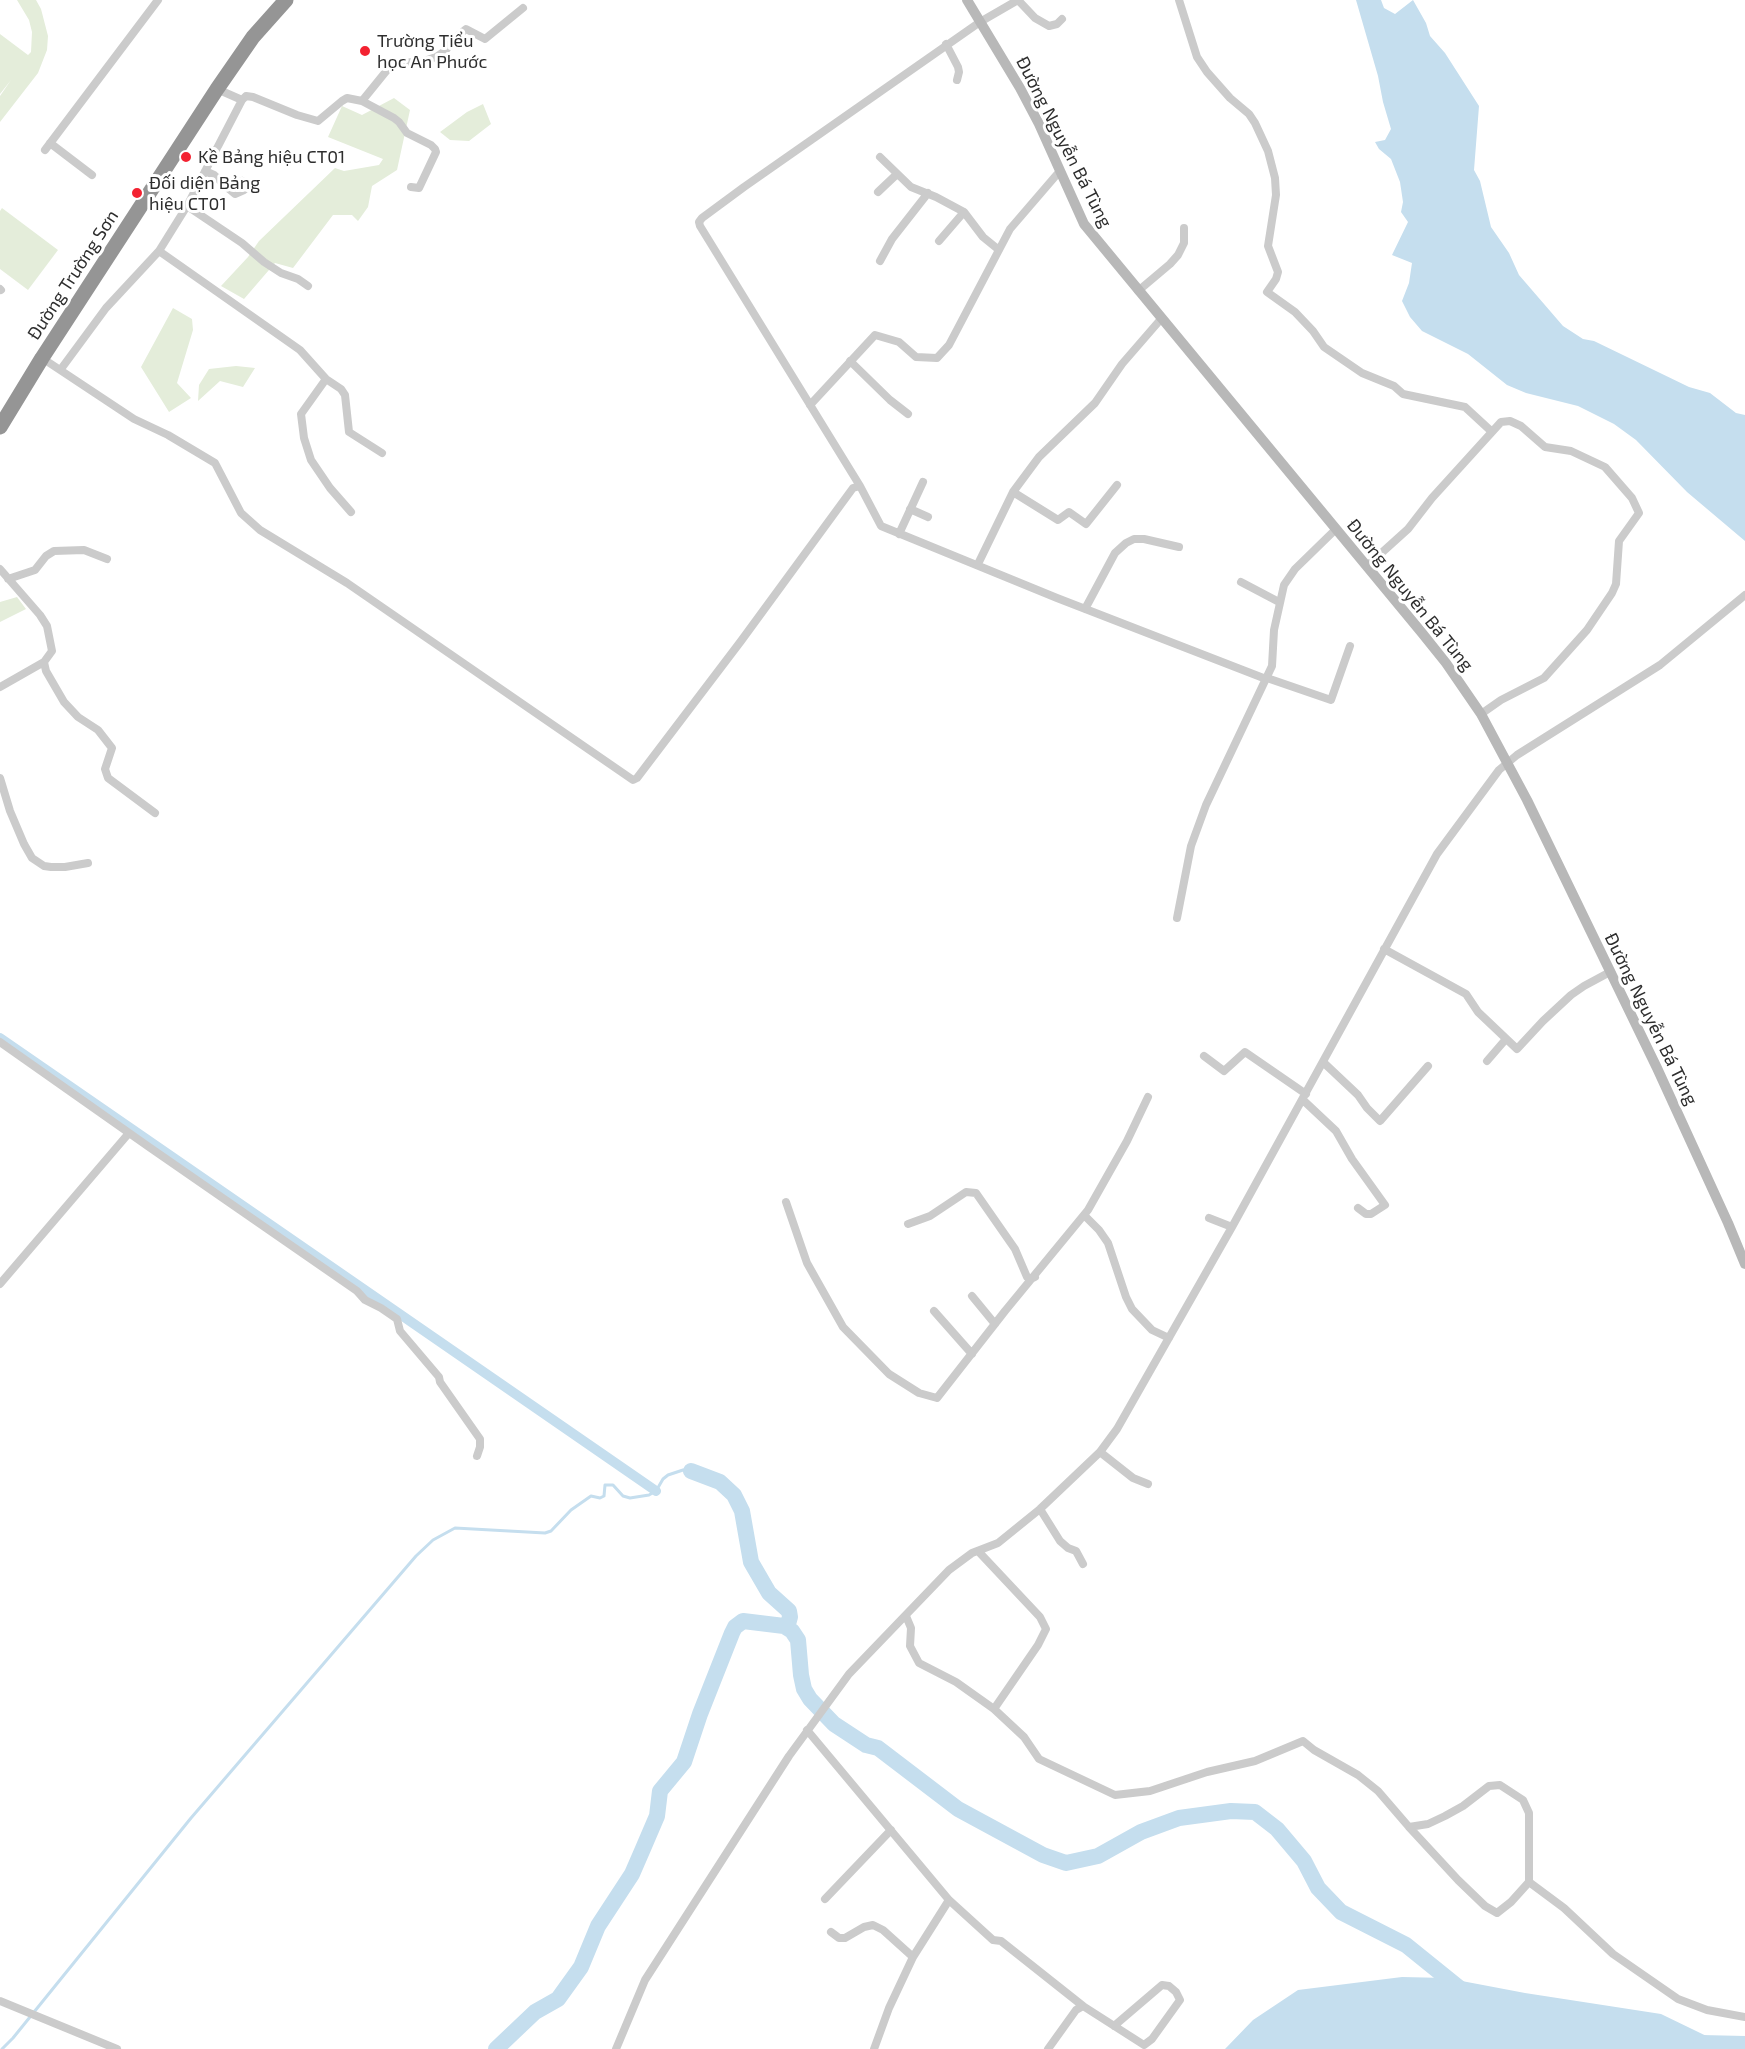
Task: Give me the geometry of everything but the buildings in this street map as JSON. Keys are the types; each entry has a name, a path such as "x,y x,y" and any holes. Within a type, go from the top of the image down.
{"highway":[{"name":"Đường Trường Sơn","path":"0,427 42,358 217,89 253,37 286,0"}],"main road":[{"name":"Đường Nguyễn Bá Tùng","path":"967,0 1039,124 1084,225 1446,663 1481,714 1508,762 1612,975 1719,1202 1745,1264"}],"street":[{"path":"92,175 48,146 158,0"},
{"path":"1062,19 1057,24 1049,26 1035,18 1018,0 946,44 744,187 699,222 860,486 881,526 1085,609 1267,679 1331,700 1350,646"},
{"path":"1179,0 1197,57 1230,98 1249,114 1268,151 1275,178 1276,195 1268,246 1278,272 1267,292 1295,312 1313,331 1318,341 1333,355 1362,373 1394,386 1403,394 1465,407 1491,431"},
{"path":"362,101 392,64 424,61 436,57 446,51 454,38 466,29 485,39 523,8"},
{"path":"946,44 958,67 957,80"},
{"path":"217,89 242,100"},
{"path":"61,369 106,308 159,251 187,207 246,96 318,121 347,98 362,101 394,118 407,133 435,149 419,188 411,187"},
{"path":"879,157 911,187 964,212 983,237 999,250"},
{"path":"205,171 214,175 235,194 243,186"},
{"path":"810,405 875,335 899,342 916,357 937,358 948,345 1017,218 1059,172"},
{"path":"879,192 897,174"},
{"path":"880,261 892,240 928,194"},
{"path":"187,207 242,243 264,262 308,286"},
{"path":"939,241 964,212"},
{"path":"1138,291 1178,255 1184,243 1184,228"},
{"path":"159,251 300,350 326,379 341,389 345,395 349,432 382,453"},
{"path":"978,564 1013,492 1045,450 1095,403 1122,364 1161,319"},
{"path":"42,358 134,419 168,435 216,463 241,513 260,530 347,583 633,780 637,778 741,642 854,488 860,486"},
{"path":"850,361 890,400 908,414"},
{"path":"326,379 301,414 304,438 311,460 330,488 351,512"},
{"path":"1366,566 1408,528 1501,422 1510,421 1521,426 1545,447 1571,451 1605,467 1632,498 1638,513 1619,541 1618,575 1612,593 1587,630 1544,678 1501,700 1481,714"},
{"path":"899,534 922,482"},
{"path":"1013,492 1058,520 1069,512 1086,524 1117,485"},
{"path":"910,509 928,517"},
{"path":"1177,918 1191,846 1206,805 1272,666 1279,602 1284,585 1295,568 1335,530"},
{"path":"1085,609 1115,553 1126,543 1134,539 1144,539 1179,547"},
{"path":"8,579 35,570 46,556 54,551 84,550 107,559"},
{"path":"0,569 47,626 52,651 44,662 0,687"},
{"path":"1241,582 1279,602"},
{"path":"616,2049 645,1980 807,1731 849,1674 949,1570 978,1551 998,1543 1040,1509 1100,1452 1117,1429 1232,1227 1437,854 1499,770 1660,665 1745,595"},
{"path":"44,662 46,671 64,702 78,717 98,730 112,748 112,754 105,769 108,778 154,813"},
{"path":"0,778 10,811 32,858 44,866 51,867 88,863"},
{"path":"1384,949 1466,994 1478,1012 1517,1049 1571,995 1584,986 1612,975"},
{"path":"1487,1061 1506,1040"},
{"path":"0,1042 357,1291 365,1300 397,1319 400,1331 439,1377 440,1382 480,1439 477,1456"},
{"path":"1204,1056 1224,1071 1245,1052 1304,1097 1336,1131 1352,1159 1385,1204 1371,1214 1366,1214 1358,1208"},
{"path":"1323,1062 1358,1095 1380,1121 1428,1066"},
{"path":"786,1202 807,1263 843,1327 889,1374 919,1392 938,1398 1084,1215 1127,1141 1148,1097"},
{"path":"0,1284 129,1133"},
{"path":"908,1224 930,1216 966,1192 976,1193 1015,1249 1027,1277 1031,1279 1035,1277"},
{"path":"1084,1215 1108,1243 1132,1309 1152,1330 1169,1338"},
{"path":"1209,1218 1232,1227"},
{"path":"972,1296 995,1324"},
{"path":"934,1311 972,1354"},
{"path":"1100,1452 1133,1478 1148,1484"},
{"path":"1040,1509 1060,1541 1076,1551 1083,1564"},
{"path":"978,1551 1040,1617 1046,1629 1038,1645 994,1709"},
{"path":"906,1616 911,1628 910,1646 919,1663 956,1682 994,1709 1024,1737 1040,1758 1115,1795 1150,1791 1207,1772 1255,1761 1303,1741 1314,1750 1358,1774 1378,1791 1409,1827 1485,1906 1497,1913 1511,1902 1529,1882 1528,1813 1523,1800 1500,1785 1489,1786 1463,1806 1428,1824 1409,1827"},
{"path":"807,1731 949,1900 993,1940 1001,1941 1083,2006 1114,2026 1144,2045 1152,2039 1180,2000 1169,1986 1162,1985 1114,2026"},
{"path":"825,1899 891,1830"},
{"path":"1529,1882 1564,1908 1613,1954 1678,1999 1707,2010 1745,2017"},
{"path":"874,2049 913,1957 949,1900"},
{"path":"831,1932 839,1938 845,1938 864,1927 873,1925 883,1930 913,1957"},
{"path":"0,2001 117,2049"},
{"path":"1048,2049 1076,2010 1083,2006"}],"green space":[{"path":"17,0 36,0 41,9 48,36 47,50 38,73 0,122 0,96 11,80 0,94 0,34 28,55 31,52 32,32 29,20"},
{"path":"394,98 410,110 397,170 372,186 368,207 358,221 352,215 333,215 293,268 275,263 244,299 221,286 248,257 259,241 335,168 344,171 379,165 383,159 328,137 342,106 362,115"},
{"path":"483,104 491,124 469,141 450,140 440,132 467,112"},
{"path":"2,208 58,250 28,290 0,269 0,211"},
{"path":"173,308 192,319 193,330 177,383 191,398 169,412 141,367"},
{"path":"236,366 255,368 243,387 220,381 198,401 199,385 209,369"},
{"path":"17,597 26,609 0,622 0,602"}],"water":[{"path":"1356,0 1381,0 1384,8 1395,14 1413,0 1426,23 1430,36 1445,53 1479,106 1474,170 1480,181 1491,227 1509,253 1519,275 1563,326 1583,339 1594,341 1689,387 1710,393 1736,413 1745,415 1745,541 1687,492 1636,440 1614,424 1578,406 1526,393 1507,385 1468,354 1422,331 1410,317 1402,301 1409,283 1412,263 1392,255 1408,222 1401,212 1403,202 1400,182 1391,159 1379,149 1375,142 1385,140 1391,129"},
{"path":"1402,1977 1446,1978 1661,2014 1725,2045 1745,2044 1745,2049 1225,2049 1253,2020 1298,1990"}],"waterway":[{"path":"0,1038 656,1491"},
{"path":"2,2049 191,1818 416,1556 433,1540 455,1528 545,1533 551,1531 571,1510 591,1496 600,1498 604,1496 605,1485 613,1485 623,1496 630,1498 649,1495 656,1491 668,1475 683,1470 691,1471"},
{"path":"691,1471 720,1482 734,1495 742,1511 751,1562 769,1593 789,1611 787,1628"},
{"path":"496,2049 535,2012 558,1999 581,1967 598,1926 632,1874 657,1816 660,1791 684,1762 732,1633 735,1627 743,1621 784,1626 792,1631 798,1640 804,1689 810,1699 834,1724 866,1745 878,1748 958,1809 1043,1855 1066,1863 1098,1856 1141,1832 1179,1818 1231,1811 1255,1812 1277,1829 1304,1861 1318,1888 1341,1912 1406,1945 1463,1991"},
{"path":"1701,2043 1745,2044"}],"place":[{"name":"Trường Tiểu học An Phước","path":"365,51"},
{"name":"Kề Bảng hiệu CT01","path":"186,157"},
{"name":"Đối diện Bảng hiệu CT01","path":"137,193"}]}
